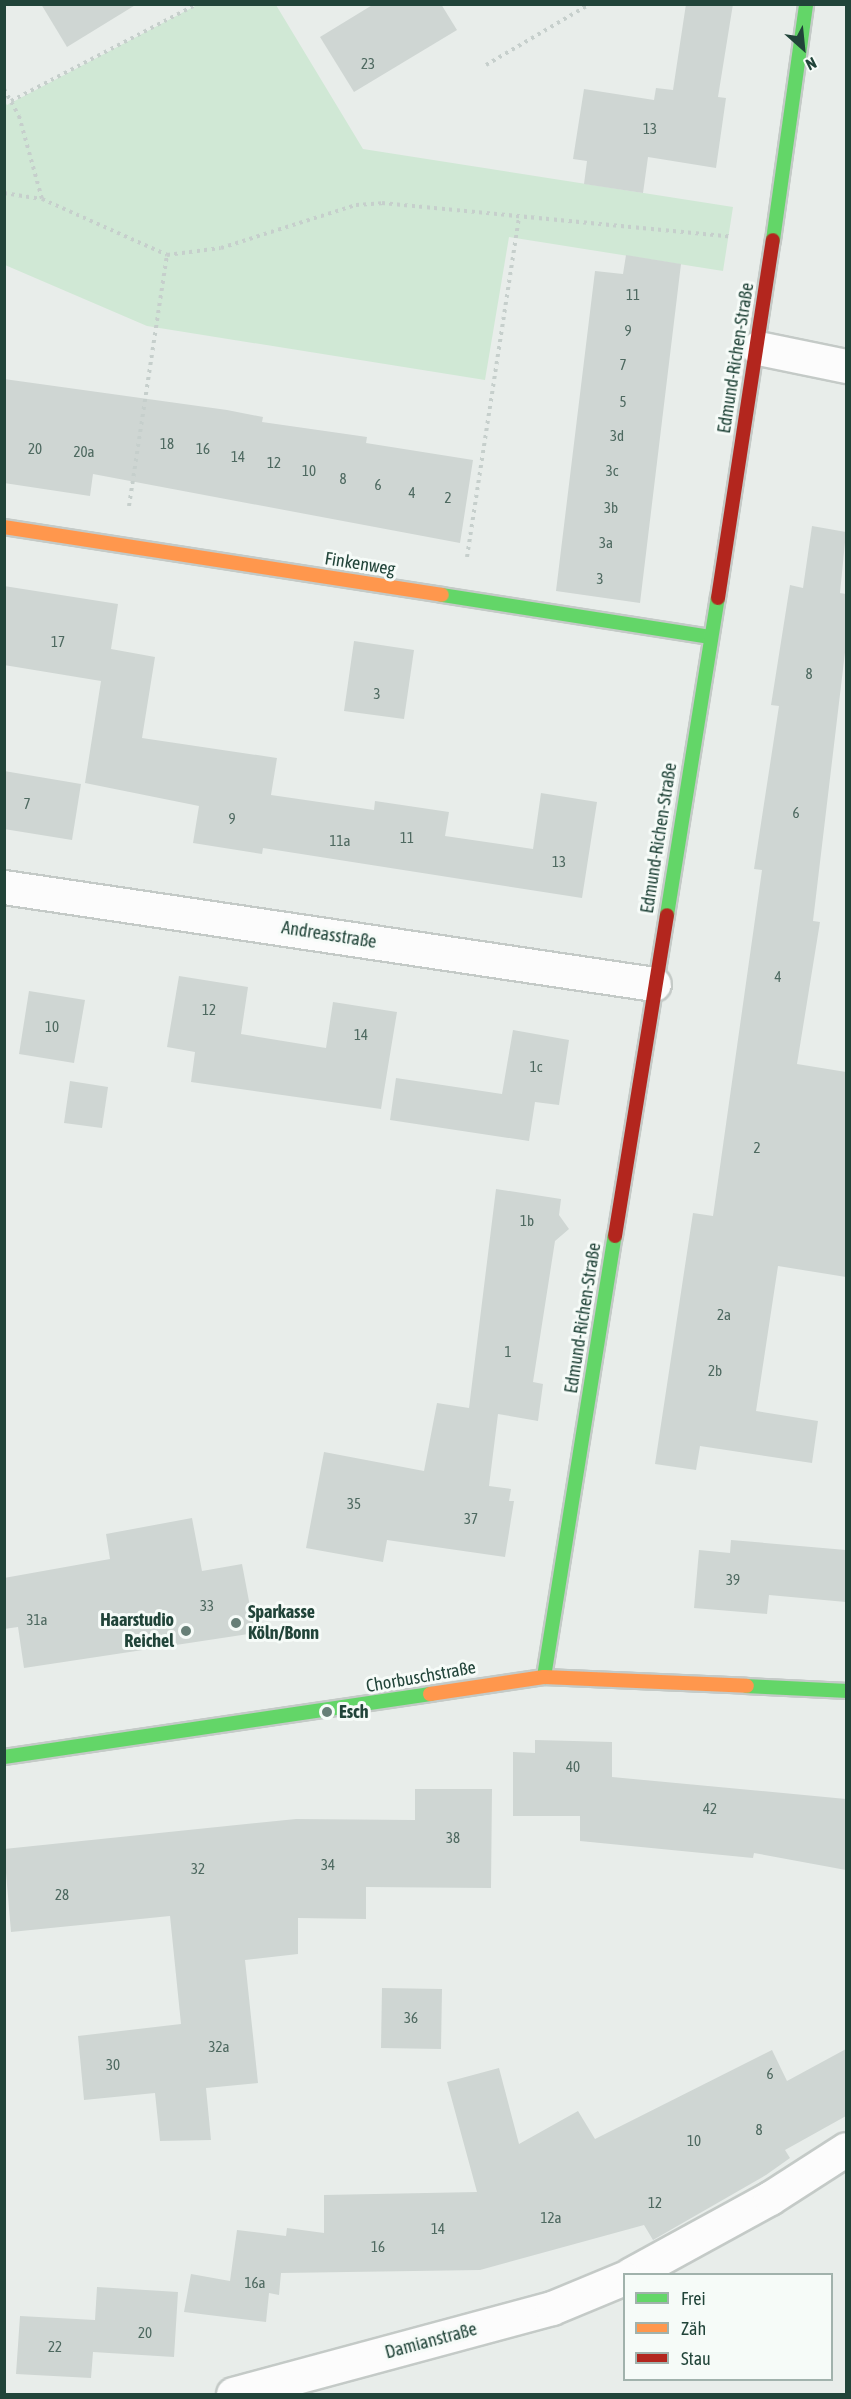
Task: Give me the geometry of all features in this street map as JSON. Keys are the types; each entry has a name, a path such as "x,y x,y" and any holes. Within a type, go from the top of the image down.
{"street":[{"name":"Edmund-Richen-Straße","path":"544,1677 758,348 806,4"},
{"path":"758,348 846,366"},
{"name":"Finkenweg","path":"4,526 710,637"},
{"name":"Andreasstraße","path":"4,887 654,984"},
{"name":"Chorbuschstraße","path":"4,1757 544,1677 846,1691"},
{"path":"633,2273 770,2198 846,2149"},
{"name":"Damianstraße","path":"233,2394 552,2308 623,2278"}],"path":[{"path":"11,101 196,4"},
{"path":"486,65 590,4"},
{"path":"4,89 11,101 42,199"},
{"path":"4,193 42,199 167,255 221,248 356,205 382,203 519,219 772,240"},
{"path":"461,599 519,219"},
{"path":"123,545 167,255"}],"green space":[{"path":"197,5 276,5 363,149 733,207 723,271 509,237 485,380 147,326 5,265 4,101 7,105"}],"building":[{"path":"41,4 137,4 67,47"},
{"path":"374,4 441,4 457,30 354,92 320,37"},
{"path":"686,4 733,4 718,97 726,98 716,168 648,157 643,193 584,184 587,161 573,159 584,89 654,100 656,88 673,90"},
{"path":"626,255 681,264 640,603 556,591 595,271 623,274"},
{"path":"4,379 227,410 263,417 262,422 367,437 366,443 473,460 460,543 93,474 90,496 4,483"},
{"path":"812,526 846,532 840,593 846,594 846,644 813,921 820,922 797,1064 846,1072 846,1277 778,1266 756,1411 818,1421 812,1463 700,1446 696,1470 655,1464 693,1213 713,1216 762,870 754,869 779,706 771,705 790,585 803,588"},
{"path":"4,586 118,604 111,649 155,657 142,738 277,758 271,795 374,810 375,801 449,812 445,836 533,849 541,793 597,802 582,898 263,848 262,854 193,843 199,806 85,783 101,681 4,665"},
{"path":"354,641 414,650 404,719 344,711"},
{"path":"4,771 81,784 72,840 4,829"},
{"path":"179,976 248,987 241,1034 326,1048 333,1002 397,1012 381,1109 191,1082 195,1052 167,1047"},
{"path":"29,991 85,1000 74,1063 19,1054"},
{"path":"513,1030 569,1040 559,1105 535,1102 529,1141 390,1120 396,1078 502,1094"},
{"path":"70,1081 108,1087 102,1128 64,1123"},
{"path":"496,1189 561,1199 559,1215 569,1229 555,1241 533,1382 543,1384 538,1421 498,1414 489,1486 511,1489 509,1501 514,1501 505,1557 387,1540 383,1562 306,1548 324,1452 424,1471 437,1403 469,1408"},
{"path":"192,1518 202,1571 242,1564 255,1633 24,1668 18,1627 4,1629 4,1578 110,1559 106,1534"},
{"path":"731,1540 846,1550 846,1602 769,1595 767,1614 694,1608 699,1550 730,1553"},
{"path":"535,1740 612,1742 612,1777 846,1799 846,1870 754,1853 753,1858 580,1841 580,1816 513,1816 513,1752 535,1753"},
{"path":"415,1789 492,1789 491,1888 366,1887 366,1919 298,1918 298,1954 245,1960 258,2083 206,2088 211,2140 160,2141 155,2093 84,2100 78,2036 181,2024 170,1916 11,1932 4,1849 296,1819 415,1820"},
{"path":"382,1988 442,1989 441,2049 381,2048"},
{"path":"846,2049 846,2116 785,2150 790,2158 766,2175 653,2240 644,2225 480,2270 281,2273 279,2295 269,2293 266,2322 184,2312 191,2274 230,2281 237,2230 286,2236 287,2228 324,2233 324,2195 477,2192 447,2082 499,2068 519,2144 578,2111 595,2139 772,2050 787,2081"},
{"path":"97,2287 178,2292 174,2357 93,2352 91,2378 16,2374 20,2316 95,2320"}],"traffic: fast":[{"path":"773,240 806,4"},
{"path":"442,595 710,637"},
{"path":"667,915 718,598"},
{"path":"544,1677 615,1236"},
{"path":"747,1686 846,1691"},
{"path":"4,1757 430,1694"}],"traffic: slow":[{"path":"4,527 442,595"},
{"path":"430,1694 544,1677 747,1686"}],"traffic: jam":[{"path":"718,598 773,240"},
{"path":"615,1236 667,915"}],"place":[{"name":"Sparkasse Köln/Bonn","path":"236,1623"},
{"name":"Haarstudio Reichel","path":"186,1631"},
{"name":"Esch","path":"327,1712"}]}
